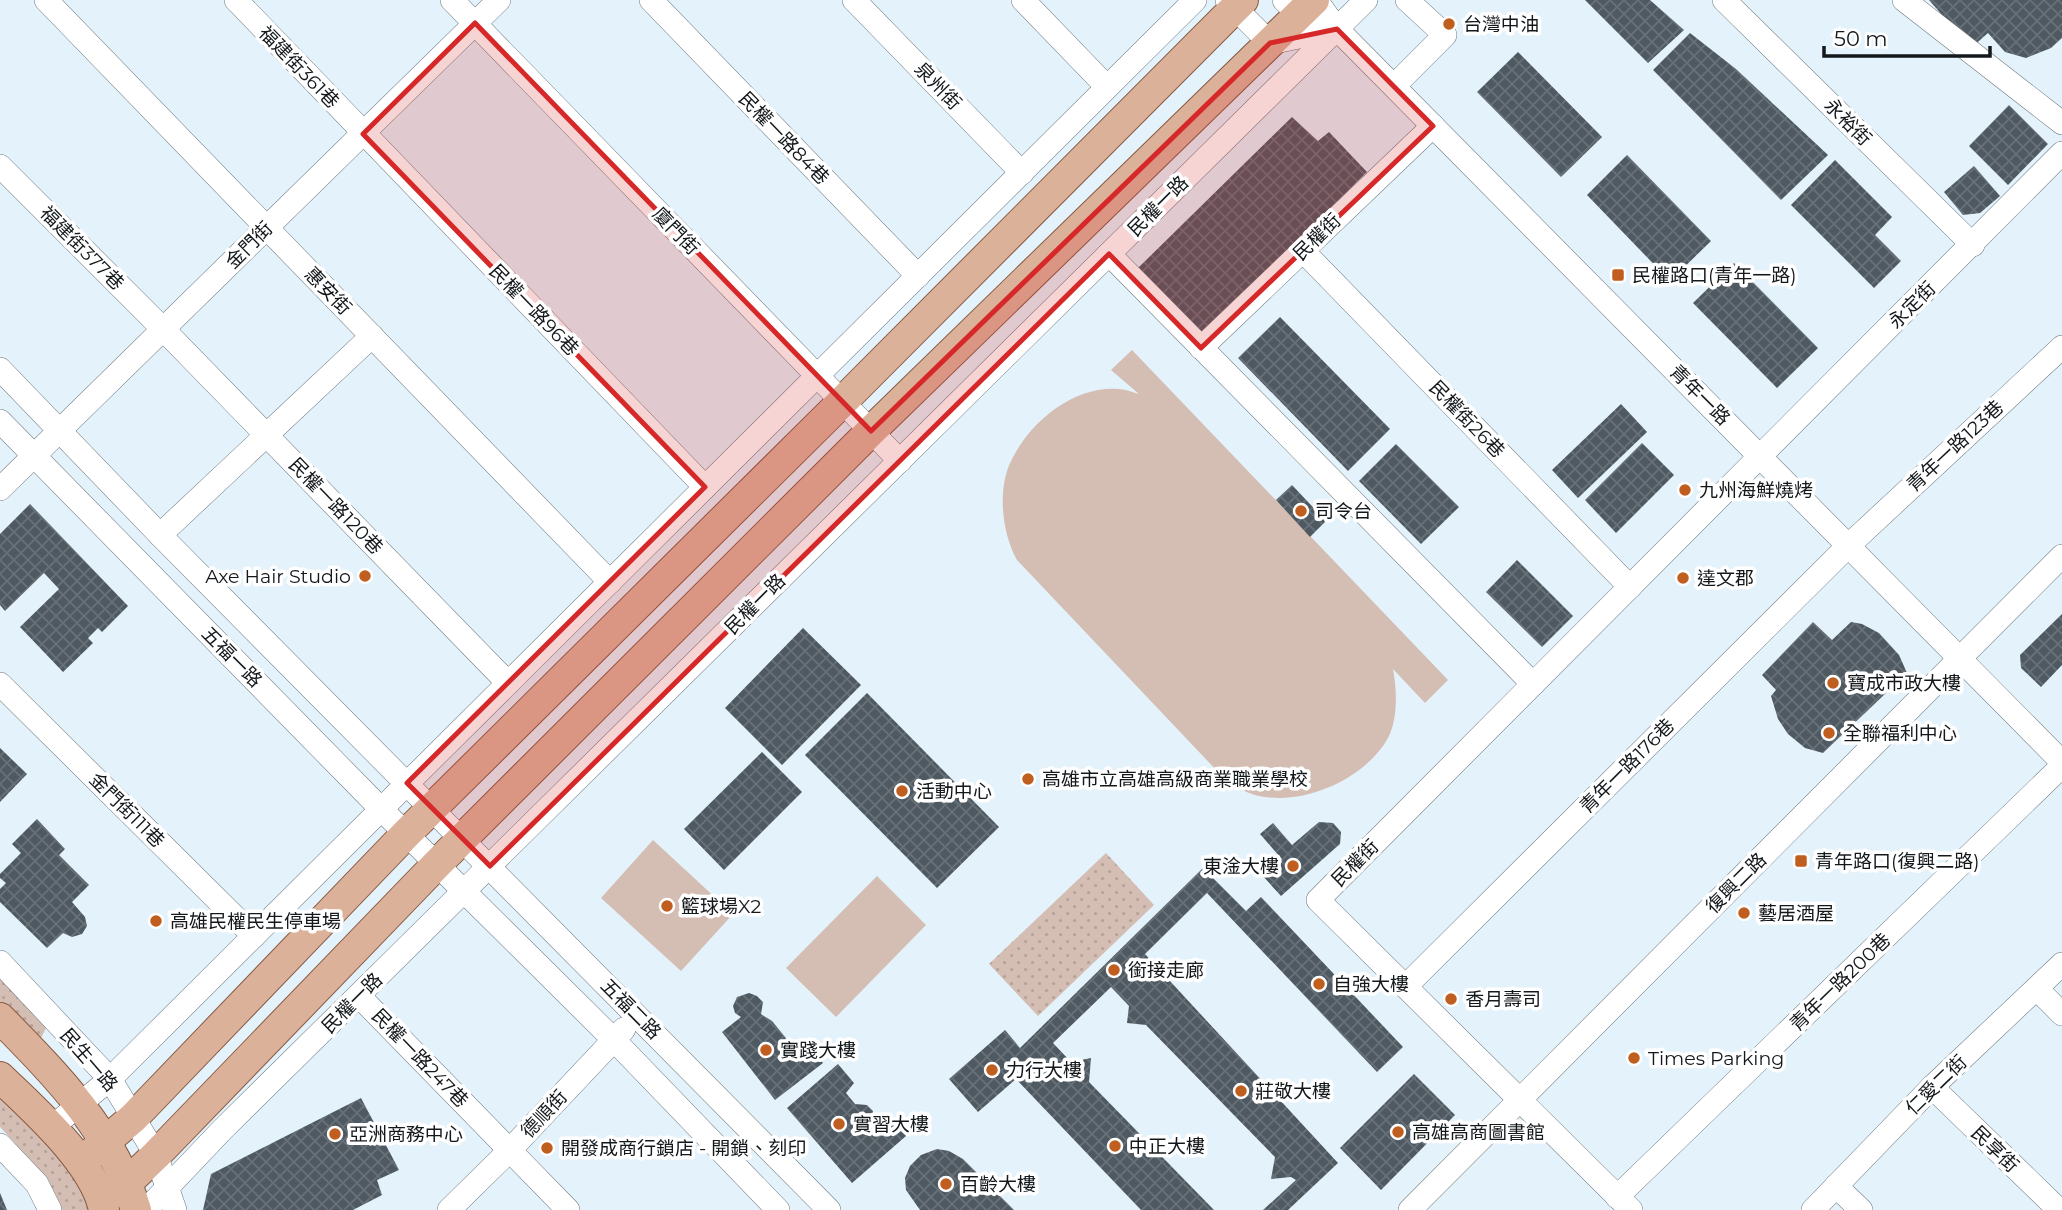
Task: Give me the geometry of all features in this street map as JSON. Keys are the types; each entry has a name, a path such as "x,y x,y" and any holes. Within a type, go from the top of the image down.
{"main road":[{"path":"81,1162 133,1118 406,834 842,402 1235,3"},
{"name":"民權一路","path":"103,1205 156,1155 438,864 871,431 1270,43 1303,4"},
{"name":"民生一路","path":"0,1018 80,1104 107,1142 128,1182 136,1210"},
{"path":"0,1077 81,1162 103,1205"}],"street":[{"name":"惠安街","path":"46,0 610,582"},
{"name":"福建街361巷","path":"236,0 363,134"},
{"name":"廈門街","path":"452,0 900,461"},
{"name":"金門街","path":"0,489 499,0"},
{"name":"民權一路84巷","path":"650,0 918,276"},
{"name":"泉州街","path":"854,0 1022,173"},
{"path":"1023,0 1107,87"},
{"path":"51,1128 110,1079 1195,0"},
{"path":"1235,3 1270,43 1337,29 1340,0"},
{"name":"民權一路","path":"146,1210 168,1185 1366,0"},
{"path":"1394,86 1445,35 1407,0"},
{"name":"永裕街","path":"1724,0 1747,8 1973,245"},
{"path":"1904,0 2062,123"},
{"name":"青年一路","path":"1303,4 1337,29 1394,86 2062,764"},
{"name":"民權街","path":"1201,348 1433,126"},
{"name":"民權一路96巷","path":"363,134 705,487"},
{"name":"永定街","path":"1760,456 2062,153"},
{"name":"福建街377巷","path":"0,166 163,329"},
{"name":"民權街26巷","path":"1303,251 1630,587"},
{"path":"1109,254 1533,684"},
{"name":"民權一路120巷","path":"163,329 508,683"},
{"path":"160,535 372,336"},
{"name":"青年一路123巷","path":"1848,546 2062,347"},
{"name":"五福一路","path":"0,369 160,535 432,808"},
{"name":"五福一路","path":"0,421 465,891"},
{"name":"民權街","path":"1624,1204 1318,900 1760,456"},
{"name":"青年一路176巷","path":"1406,986 1848,546"},
{"name":"復興二路","path":"1410,1210 2062,556"},
{"name":"金門街111巷","path":"0,684 254,936"},
{"name":"青年一路200巷","path":"1624,1204 2062,764"},
{"name":"五福二路","path":"432,808 829,1210"},
{"name":"五福二路","path":"465,891 778,1210"},
{"name":"民生一路","path":"0,962 110,1079 156,1155 175,1210"},
{"name":"仁愛二街","path":"1813,1210 1932,1087 2062,964"},
{"path":"2037,989 2062,1014"},
{"name":"民權一路247巷","path":"359,996 568,1210"},
{"name":"德順街","path":"449,1210 637,1016"},
{"name":"民享街","path":"1932,1087 2059,1210"},
{"path":"0,1145 37,1184 50,1210"},
{"path":"1836,1186 1861,1210"}],"highlighted area":[{"path":"475,23 871,431 1270,43 1337,29 1433,126 1201,348 1109,254 490,866 407,783 705,487 363,134"}],"shaded area":[{"path":"1132,350 1448,680 1425,703 1393,669 1396,704 1394,722 1388,738 1364,767 1329,787 1309,794 1270,798 1248,793 1220,774 1017,560 1012,549 1005,524 1003,498 1007,472 1019,447 1041,420 1069,400 1101,390 1121,389 1139,394 1111,370"},
{"name":"籃球場X2","path":"653,840 733,914 681,971 601,898"},
{"path":"1106,853 1154,905 1038,1016 989,964"},
{"path":"877,876 926,925 836,1017 786,968"},
{"path":"0,970 48,1024 41,1038 38,1039 0,1002"},
{"path":"0,1090 54,1142 96,1210 60,1210 33,1166 0,1127"}],"building":[{"path":"1585,0 1650,0 1684,30 1648,63"},
{"path":"1929,0 2062,0 2062,38 2051,48 2026,58 2005,52 1988,33 1971,48"},
{"path":"1690,33 1736,69 1828,155 1781,200 1653,70"},
{"path":"1518,52 1602,137 1561,177 1477,92"},
{"path":"2009,105 2048,144 2008,185 1969,146"},
{"path":"1292,117 1318,141 1329,132 1367,172 1201,335 1138,268"},
{"path":"1627,155 1711,241 1670,281 1587,195"},
{"path":"1835,160 1892,217 1875,235 1901,261 1874,288 1791,205"},
{"path":"1974,166 2000,196 1980,213 1963,215 1944,192"},
{"path":"1734,263 1818,348 1777,388 1693,303"},
{"path":"1280,317 1390,429 1348,471 1238,358"},
{"path":"1621,404 1647,432 1578,498 1552,470"},
{"path":"1642,443 1674,475 1616,533 1585,500"},
{"path":"1396,444 1459,507 1421,544 1359,481"},
{"name":"司令台","path":"1292,485 1326,521 1310,537 1276,500"},
{"path":"30,504 128,606 102,632 98,628 88,638 93,643 63,672 20,627 59,589 44,573 5,611 0,605 0,534"},
{"path":"1517,560 1573,616 1542,647 1486,592"},
{"path":"2062,614 2062,665 2041,687 2021,668 2020,655"},
{"name":"寶成市政大樓","path":"1813,622 1832,640 1851,622 1862,624 1879,633 1899,655 1907,673 1823,753 1805,748 1788,734 1778,719 1771,696 1776,690 1762,675"},
{"path":"803,628 861,685 782,765 725,708"},
{"name":"活動中心","path":"867,693 999,827 937,888 805,755"},
{"path":"0,748 27,774 0,802"},
{"path":"762,752 802,792 724,870 684,829"},
{"path":"37,819 65,849 59,855 89,885 72,902 85,917 87,926 82,934 72,937 63,933 47,948 0,902 0,889 6,883 0,878 0,874 21,853 12,844"},
{"name":"東淦大樓","path":"1319,822 1333,823 1341,832 1340,844 1281,896 1261,874 1280,857 1260,834 1273,823 1292,845"},
{"path":"1203,868 1246,911 1261,897 1403,1047 1377,1072 1207,893 1145,954 1338,1163 1288,1210 1263,1210 1296,1180 1291,1177 1271,1179 1275,1157 1146,1025 1127,1023 1129,1006 1111,987 1053,1043 1071,1062 1091,1058 1089,1082 1214,1210 1141,1210 1016,1079 978,1112 949,1079 1005,1030 1020,1048"},
{"name":"實踐大樓","path":"749,993 763,1002 761,1014 772,1021 799,1054 810,1046 823,1063 775,1100 722,1032 741,1017 735,1013 733,1006 737,997"},
{"name":"實習大樓","path":"838,1064 854,1083 846,1093 855,1104 867,1105 873,1111 873,1120 880,1128 891,1118 906,1136 852,1183 787,1108"},
{"name":"高雄高商圖書館","path":"1414,1074 1455,1115 1381,1190 1340,1148"},
{"name":"亞洲商務中心","path":"361,1098 399,1170 377,1180 382,1195 353,1210 203,1210 211,1174"},
{"name":"百齡大樓","path":"937,1149 949,1151 963,1159 1014,1210 920,1210 906,1190 905,1178 910,1166 921,1155"},
{"path":"0,1193 7,1210 0,1210"}],"place":[{"name":"台灣中油","path":"1449,24"},
{"name":"民權路口(青年一路)","path":"1618,275"},
{"name":"九州海鮮燒烤","path":"1685,490"},
{"name":"司令台","path":"1301,511"},
{"name":"Axe Hair Studio","path":"365,576"},
{"name":"達文郡","path":"1683,578"},
{"name":"寶成市政大樓","path":"1833,683"},
{"name":"全聯福利中心","path":"1829,733"},
{"name":"高雄市立高雄高級商業職業學校","path":"1028,779"},
{"name":"活動中心","path":"902,791"},
{"name":"青年路口(復興二路)","path":"1801,861"},
{"name":"東淦大樓","path":"1293,866"},
{"name":"籃球場X2","path":"667,906"},
{"name":"藝居酒屋","path":"1744,913"},
{"name":"高雄民權民生停車場","path":"156,921"},
{"name":"銜接走廊","path":"1114,970"},
{"name":"自強大樓","path":"1319,984"},
{"name":"香月壽司","path":"1451,999"},
{"name":"實踐大樓","path":"766,1050"},
{"name":"Times Parking","path":"1634,1058"},
{"name":"力行大樓","path":"992,1070"},
{"name":"莊敬大樓","path":"1241,1091"},
{"name":"實習大樓","path":"839,1124"},
{"name":"高雄高商圖書館","path":"1398,1132"},
{"name":"亞洲商務中心","path":"335,1134"},
{"name":"中正大樓","path":"1115,1146"},
{"name":"開發成商行鎖店 - 開鎖、刻印","path":"547,1148"},
{"name":"百齡大樓","path":"946,1184"}]}
